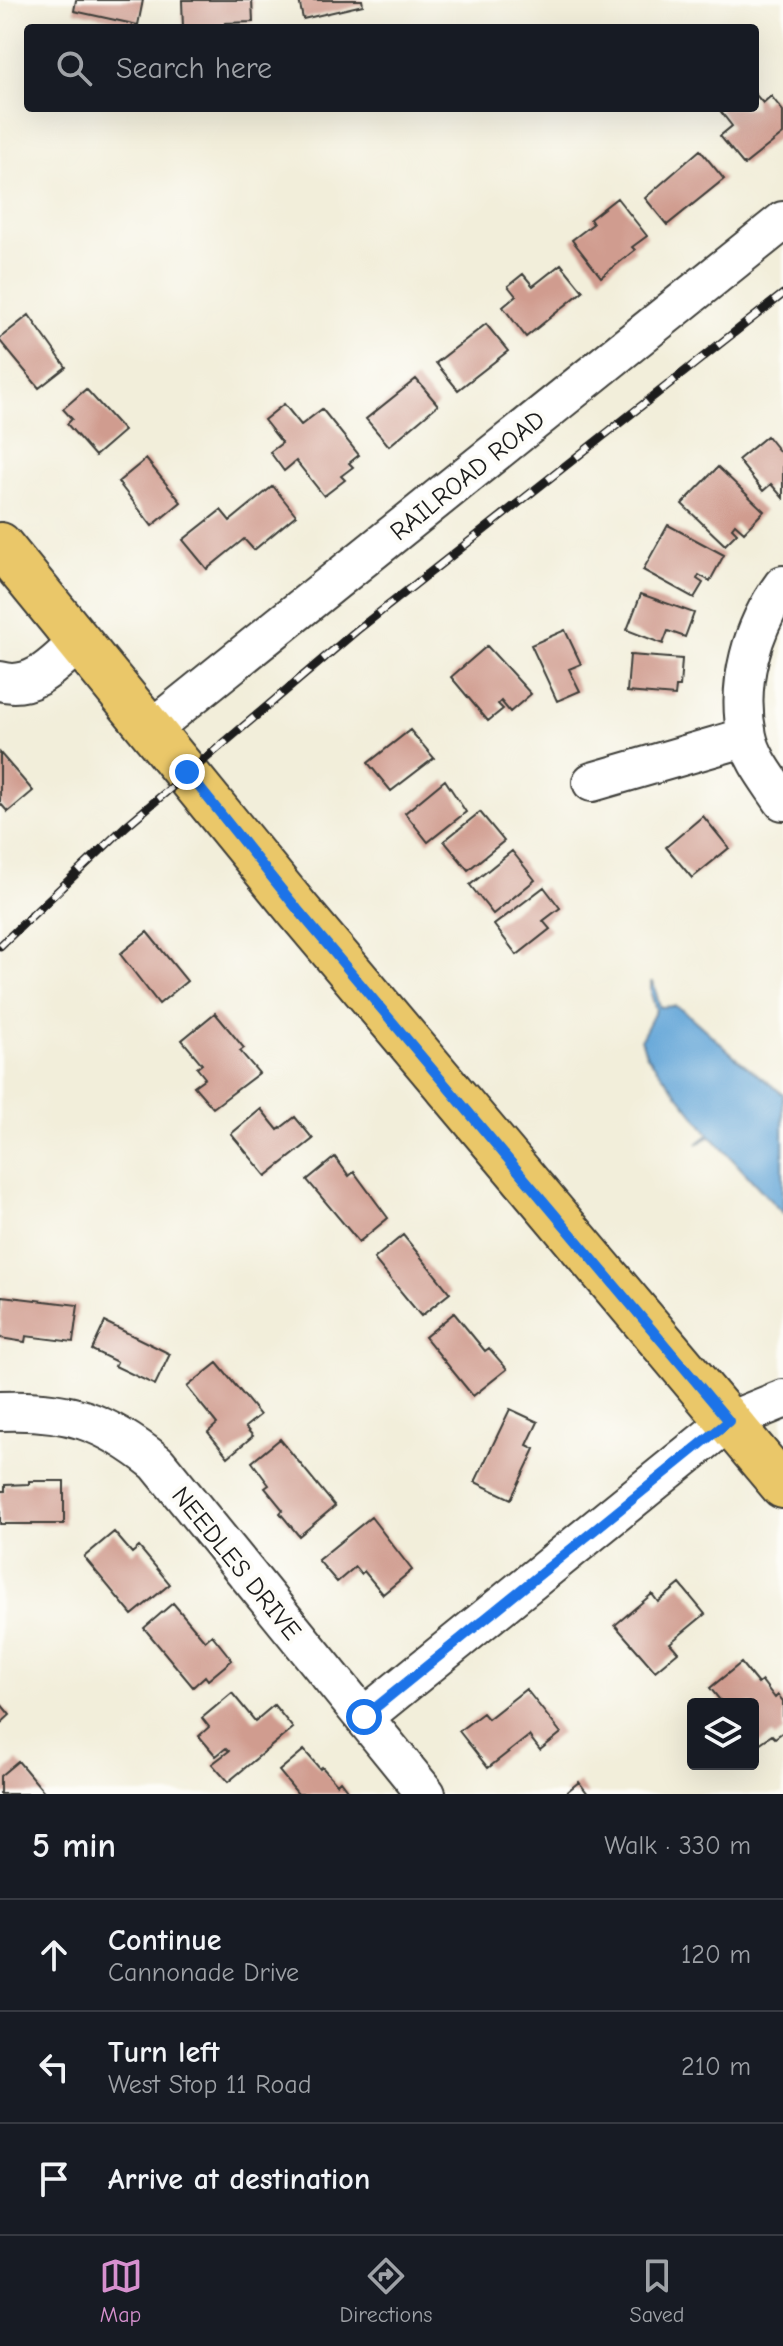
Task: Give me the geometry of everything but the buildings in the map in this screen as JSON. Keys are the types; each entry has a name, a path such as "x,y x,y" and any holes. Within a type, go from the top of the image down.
{"main road":[{"path":"0,545 298,910 783,1486"}],"street":[{"name":"RAILROAD ROAD","path":"151,729 783,221"},
{"path":"783,585 753,639 743,687 747,737 756,760 783,801"},
{"path":"0,681 18,684 32,680 80,641"},
{"path":"592,782 747,737"},
{"path":"364,1717 729,1421 783,1399"},
{"name":"NEEDLES DRIVE","path":"0,1411 45,1410 92,1422 120,1435 157,1463 426,1794"}],"water":[{"path":"651,982 660,1007 675,1006 683,1010 783,1094 783,1214 711,1136 697,1144 709,1134 646,1054 641,1039 656,1010"}],"railway":[{"path":"0,946 126,826 356,631 783,294"}],"route":[{"path":"187,772 298,910 729,1421 364,1717"}]}
